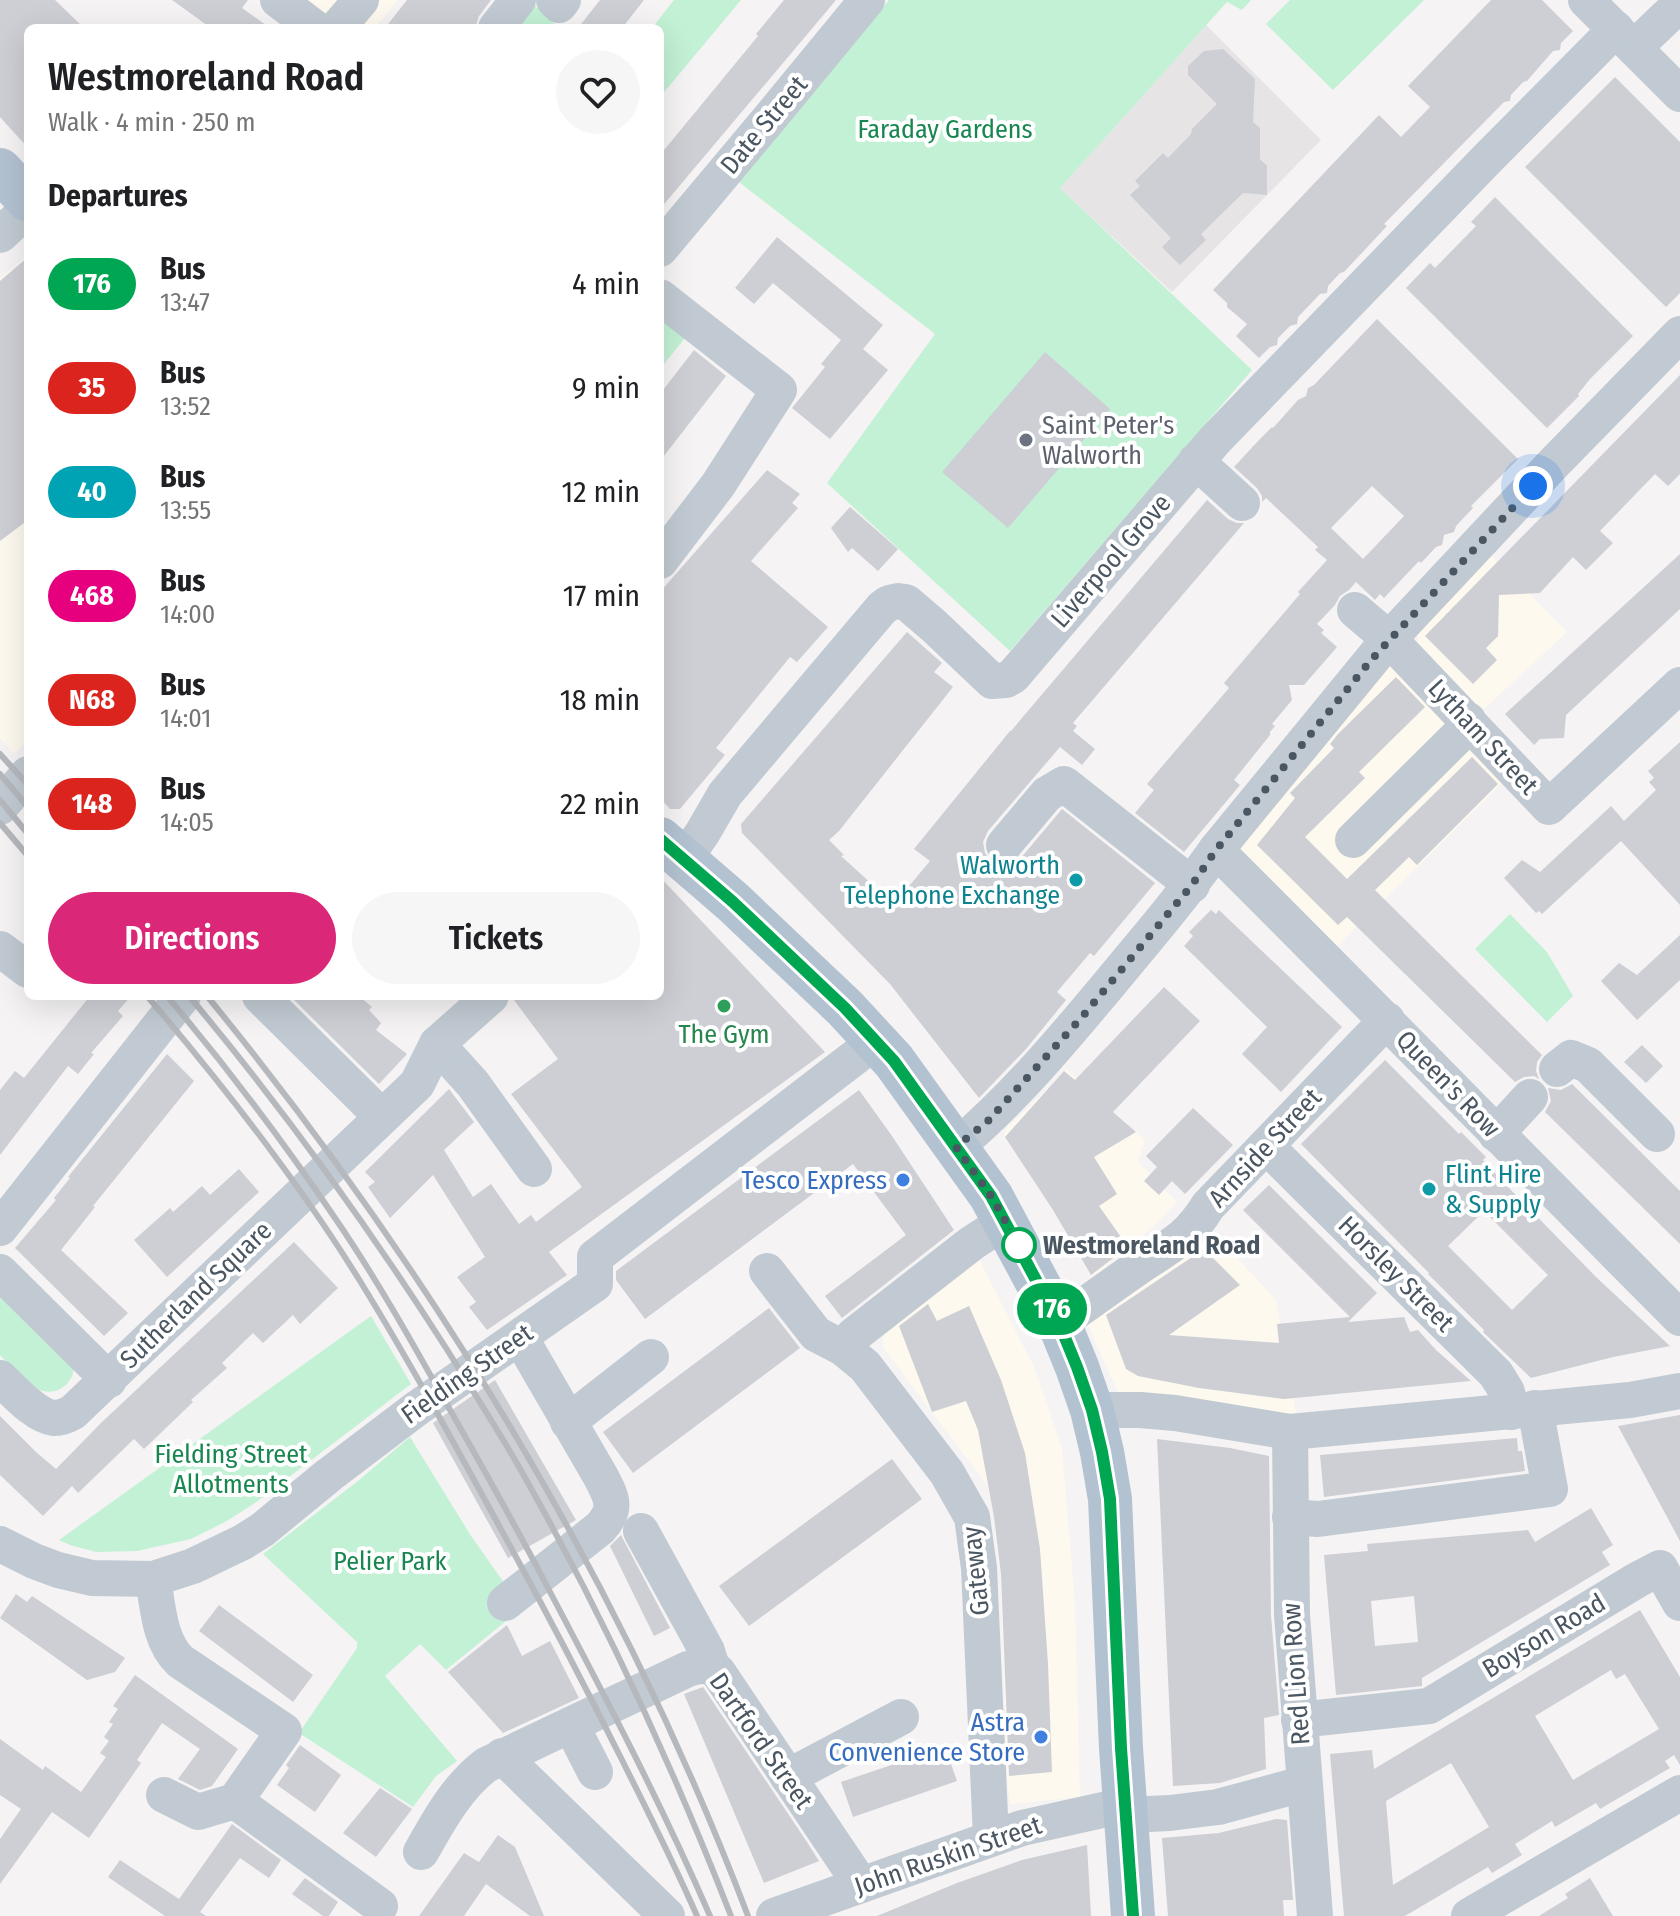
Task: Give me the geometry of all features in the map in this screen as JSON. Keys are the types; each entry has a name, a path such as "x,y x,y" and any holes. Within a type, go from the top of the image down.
{"main road":[{"path":"0,170 24,196"},
{"path":"672,850 767,934 876,1041 909,1082 1004,1218 1059,1323 1092,1410 1110,1499 1133,1916"}],"street":[{"path":"278,0 310,24"},
{"path":"340,24 361,0"},
{"path":"499,24 518,0"},
{"path":"554,0 559,5 563,0"},
{"name":"Date Street","path":"664,244 867,0"},
{"path":"1586,0 1680,94"},
{"name":"Liverpool Grove","path":"672,850 703,832 725,794 889,603 906,602 992,681 1013,676 1196,461 1378,271 1625,38 1680,4"},
{"path":"0,235 24,213"},
{"path":"664,300 779,390 731,467 664,552"},
{"path":"956,1147 988,1121 1082,1017 1192,885 1216,850 1380,649 1680,334"},
{"path":"1196,461 1242,503"},
{"name":"Lytham Street","path":"1355,610 1380,649 1468,720 1549,807 1680,685"},
{"path":"1353,840 1461,733 1468,720"},
{"path":"0,807 24,779"},
{"path":"1004,845 1047,794 1064,784 1192,885"},
{"name":"Queen's Row","path":"1216,850 1680,1318"},
{"path":"0,949 24,967"},
{"path":"0,1228 180,1000"},
{"path":"264,1000 382,1117"},
{"path":"486,1000 437,1044 473,1084 534,1169"},
{"name":"Arnside Street","path":"1059,1323 1164,1252 1197,1224 1208,1206 1387,1020"},
{"name":"Fielding Street","path":"0,1544 58,1570 92,1578 153,1579 193,1566 243,1542 416,1409 595,1284 595,1257 876,1041"},
{"name":"Sutherland Square","path":"0,1378 30,1406 54,1418 73,1412 420,1080 437,1044"},
{"path":"1557,1069 1571,1058 1588,1065 1657,1134"},
{"path":"1496,1134 1530,1097"},
{"name":"Horsley Street","path":"1266,1146 1496,1374 1523,1410 1550,1489 1318,1519 1290,1517"},
{"path":"849,1342 1004,1218"},
{"name":"Gateway","path":"767,1271 816,1334 849,1342 947,1473 972,1517 979,1568 991,1838"},
{"path":"0,1272 109,1380"},
{"path":"505,1603 600,1528 611,1512 612,1504 607,1488 520,1337"},
{"path":"568,1422 651,1357"},
{"path":"1092,1410 1175,1413 1290,1432 1630,1400 1680,1391"},
{"name":"Red Lion Row","path":"1290,1432 1292,1615 1315,1916"},
{"path":"641,1531 707,1651 712,1667"},
{"name":"Boyson Road","path":"1299,1720 1429,1706 1660,1568 1680,1603"},
{"path":"153,1579 164,1635 173,1655 284,1731 235,1801 198,1812 164,1795"},
{"name":"Dartford Street","path":"393,1888 468,1780 486,1765 688,1669 703,1665 712,1667 723,1678 861,1885"},
{"path":"788,1777 901,1717"},
{"path":"571,1725 595,1772"},
{"path":"502,1756 667,1916"},
{"path":"1126,1810 1170,1813 1218,1807 1303,1784"},
{"path":"1469,1916 1680,1793"},
{"path":"235,1801 393,1888"},
{"name":"John Ruskin Street","path":"774,1916 1022,1828 1126,1810"}],"shaded area":[{"path":"302,0 398,0 378,24 283,24"},
{"path":"1206,25 1321,140 1172,292 1060,188"},
{"path":"24,258 24,744 14,754 0,738 0,278"},
{"path":"1488,552 1567,632 1482,711 1418,643 1417,630"},
{"path":"1404,662 1510,775 1329,954 1233,857 1382,666"},
{"path":"1066,1069 1145,1140 1138,1162 1177,1202 1152,1228 1097,1273 1089,1273 1004,1135 1006,1128"},
{"path":"1204,1222 1276,1300 1297,1418 1137,1401 1117,1391 1085,1318"},
{"path":"979,1259 1035,1369 1062,1449 1075,1603 1080,1797 1010,1804 1001,1574 988,1486 882,1346 884,1334"}],"green space":[{"path":"674,0 741,0 664,92 664,24 655,24"},
{"name":"Faraday Gardens","path":"889,0 1251,0 1242,10 1227,2 1060,188 1252,370 1010,651 827,483 935,334 739,182"},
{"path":"1290,0 1424,0 1333,90 1266,24"},
{"path":"531,2 555,24 514,24"},
{"path":"664,314 688,334 664,364"},
{"path":"1510,914 1547,952 1573,996 1547,1022 1475,949"},
{"path":"0,1284 74,1368 70,1380 60,1389 51,1392 35,1387 0,1355"},
{"name":"Fielding Street Allotments","path":"371,1316 411,1384 255,1503 191,1539 137,1551 96,1552 59,1540"},
{"name":"Pelier Park","path":"410,1437 471,1536 522,1608 446,1670 420,1644 385,1676 457,1761 436,1776 413,1807 299,1733 357,1648 357,1642 263,1554"}],"building":[{"path":"0,0 55,0 80,24 24,24 24,144 0,117"},
{"path":"172,0 248,0 242,8 264,24 205,24"},
{"path":"407,0 491,0 476,24 388,24"},
{"path":"600,0 644,0 625,24 581,24"},
{"path":"784,0 836,0 664,204 664,150 758,36 756,34"},
{"path":"1491,0 1542,0 1573,31 1561,43 1560,50 1553,51 1511,95 1510,101 1504,102 1384,224 1387,226 1328,286 1327,293 1320,294 1298,317 1297,324 1290,326 1278,338 1277,345 1270,347 1259,358 1236,336 1247,324 1213,290 1379,115 1401,137 1430,107 1408,86"},
{"path":"1223,49 1255,79 1253,122 1260,128 1260,159 1267,166 1267,195 1243,193 1201,234 1206,240 1180,265 1162,247 1171,238 1130,195 1140,186 1135,181 1163,153 1168,158 1217,104 1188,75 1188,66 1204,51"},
{"path":"1615,77 1680,142 1680,293 1666,307 1525,167"},
{"path":"1495,197 1633,336 1547,428 1406,288 1430,263 1435,268 1476,226 1471,222"},
{"path":"777,237 883,325 863,349 888,370 830,439 792,408 825,367 821,364 841,340 773,283 754,304 735,288"},
{"path":"24,260 24,523 0,541 0,281"},
{"path":"1377,319 1518,459 1471,506 1473,508 1454,532 1444,535 1442,545 1421,563 1419,561 1384,598 1380,594 1375,600 1356,582 1340,596 1317,624 1324,630 1321,633 1337,647 1304,685 1289,685 1292,700 1272,724 1275,726 1270,735 1234,780 1240,785 1184,852 1135,813 1154,790 1147,784 1229,688 1224,683 1327,560 1315,550 1318,547 1266,498 1262,502 1257,488 1234,467","holes":["1372,486 1404,516 1363,559 1331,528"]},
{"path":"694,350 726,376 664,456 664,389"},
{"name":"Saint Peter's Walworth","path":"1045,352 1110,409 1008,528 942,472"},
{"path":"1680,375 1680,474 1668,486 1655,474 1600,531 1613,543 1586,570 1573,557 1540,593 1499,595 1498,636 1486,648 1497,660 1473,684 1425,636"},
{"path":"767,470 800,494 792,503 798,508 751,561 828,627 797,662 790,657 716,748 725,755 680,809 670,809 664,802 664,587"},
{"path":"1207,500 1228,519 1244,523 1073,723 1077,726 1073,731 1095,749 1082,765 1060,747 988,831 983,842 985,853 991,861 1001,866 1012,864 1020,859 1062,809 1155,883 1094,956 1090,953 1057,992 1066,1000 1026,1049 979,1098 890,984 742,833 741,824 907,632 942,663 934,672 953,687 829,840 844,855 841,856 894,904 930,861 914,849"},
{"path":"850,507 898,549 878,571 852,548 848,552 831,528"},
{"path":"1680,554 1680,609 1566,715 1564,738 1540,739 1534,745 1505,714"},
{"path":"1396,677 1425,707 1359,772 1365,778 1305,837 1347,879 1472,757 1498,784 1417,865 1409,857 1375,890 1542,1055 1537,1062 1539,1079 1524,1077 1515,1082 1347,917 1338,925 1257,845 1295,798 1290,793 1334,748 1330,744 1338,734"},
{"path":"1680,742 1680,905 1621,841 1542,914 1539,911 1536,913 1504,878 1522,860 1540,872 1611,806 1624,821 1656,790 1649,782 1654,778 1648,771"},
{"path":"664,881 825,1052 549,1252 567,1275 487,1330 469,1307 476,1302 457,1277 485,1257 433,1175 390,1218 368,1187 375,1182 365,1172 449,1089 474,1122 444,1150 473,1197 491,1184 519,1224 531,1215 536,1222 582,1187 511,1094 558,1059 514,1000 664,1000"},
{"path":"1211,910 1216,914 1219,910 1342,1027 1281,1092 1242,1054 1267,1027 1184,946 1193,936 1189,932"},
{"path":"1680,935 1680,980 1637,1020 1601,981 1619,963 1637,975"},
{"path":"1164,987 1200,1021 1113,1112 1136,1132 1094,1157 1117,1194 1099,1206 1128,1247 1091,1275 1005,1137 1064,1071 1075,1080"},
{"path":"87,1000 128,1000 118,1011 123,1016 91,1053 94,1054 78,1074 68,1066 0,1155 0,1090 15,1071 24,1078"},
{"path":"294,1000 364,1000 372,1007 369,1010 381,1023 376,1030 407,1054 379,1084"},
{"path":"1642,1045 1663,1066 1646,1083 1624,1062"},
{"path":"167,1054 194,1081 61,1250 128,1313 104,1336 15,1248 56,1200 54,1198 68,1177"},
{"path":"1385,1060 1486,1157 1483,1160 1596,1277 1670,1346 1531,1378 1301,1144","holes":["1484,1211 1548,1275 1512,1310 1448,1246"]},
{"path":"1572,1084 1680,1191 1680,1244 1545,1112 1551,1101 1548,1088 1561,1090"},
{"path":"859,1090 954,1230 842,1318 825,1296 906,1235 853,1164 645,1319 616,1280 616,1271"},
{"path":"1193,1108 1233,1145 1185,1194 1172,1181 1159,1195 1144,1181 1157,1167 1146,1156"},
{"path":"239,1169 259,1192 167,1277 134,1240 170,1208 173,1212 202,1186 210,1195"},
{"path":"1269,1185 1377,1293 1348,1322 1404,1317 1410,1332 1418,1330 1471,1381 1284,1399 1199,1388 1138,1376 1126,1369 1106,1315 1204,1249 1240,1285 1169,1335 1279,1343 1277,1324 1350,1317 1243,1210"},
{"path":"294,1242 338,1288 300,1324 293,1315 263,1343 253,1333 222,1363 227,1368 144,1449 134,1439 78,1493 72,1486 43,1516 0,1475 0,1416 56,1469"},
{"path":"928,1304 937,1321 969,1306 1001,1380 1025,1453 1040,1549 1052,1772 1009,1776 1001,1574 978,1430 966,1401 932,1412 899,1326"},
{"path":"769,1308 800,1348 633,1473 603,1432"},
{"path":"495,1380 576,1520 508,1558 433,1423"},
{"path":"1680,1415 1680,1541 1618,1426"},
{"path":"1517,1438 1525,1471 1324,1497 1320,1455"},
{"path":"1157,1439 1269,1456 1271,1615 1279,1715 1264,1718 1266,1769 1220,1783 1173,1786"},
{"path":"892,1459 922,1499 749,1626 719,1586"},
{"path":"1591,1508 1613,1545 1602,1552 1610,1565 1422,1678 1422,1686 1336,1695 1324,1555 1368,1551 1367,1544 1528,1530 1535,1542","holes":["1414,1596 1418,1642 1375,1646 1371,1601"]},
{"path":"621,1535 670,1628 654,1636 610,1546"},
{"path":"16,1594 27,1602 32,1596 125,1658 115,1672 87,1680 0,1618"},
{"path":"219,1605 313,1675 293,1702 199,1631"},
{"path":"1640,1610 1680,1677 1680,1765 1674,1755 1665,1761 1670,1768 1600,1809 1596,1803 1555,1827 1552,1821 1515,1844 1522,1855 1492,1873 1488,1867 1405,1916 1344,1916 1330,1754 1372,1750 1374,1769","holes":["1611,1670 1616,1679 1625,1674 1659,1729 1573,1780 1535,1716","1451,1763 1489,1827 1393,1885 1386,1801"]},
{"path":"507,1625 522,1656 550,1641 579,1698 503,1733 448,1672"},
{"path":"135,1675 238,1749 212,1786 200,1790 178,1779 200,1749 162,1723 137,1760 141,1763 89,1838 52,1812 0,1884 0,1839 21,1809 0,1795 0,1739 81,1792 106,1757 100,1753 109,1741 104,1737 118,1709 113,1706"},
{"path":"703,1687 819,1861 764,1883 684,1694"},
{"path":"300,1745 341,1775 315,1812 277,1785"},
{"path":"945,1747 957,1781 853,1817 841,1782"},
{"path":"380,1788 412,1809 376,1857 343,1833"},
{"path":"1276,1819 1287,1820 1293,1900 1283,1900 1284,1916 1168,1916 1162,1838 1219,1833"},
{"path":"232,1824 281,1860 269,1878 240,1858 200,1912 206,1916 165,1916 108,1877 120,1860 179,1899"},
{"path":"498,1835 515,1847 544,1916 530,1916 486,1884 464,1916 419,1916 464,1853 479,1862"},
{"path":"1087,1845 1091,1916 877,1916 1022,1860"},
{"path":"305,1878 338,1902 329,1916 323,1916 292,1894"},
{"path":"1590,1878 1613,1916 1539,1916 1568,1898 1565,1894"}],"railway":[{"path":"0,754 24,781"},
{"path":"0,774 24,802"},
{"path":"0,800 24,829"},
{"path":"0,823 24,851"},
{"path":"150,1000 232,1099 286,1171 380,1313 552,1624 697,1916"},
{"path":"170,1000 233,1077 295,1161 390,1305 570,1630 653,1793 710,1916"},
{"path":"192,1000 291,1124 355,1212 509,1449 557,1535 637,1696 731,1916"},
{"path":"210,1000 290,1101 369,1209 444,1320 515,1434 581,1551 642,1670 698,1792 748,1916"}],"bus line":[{"name":"176","path":"664,842 733,902 845,1008 894,1061 991,1196 1059,1323 1092,1410 1110,1499 1121,1748 1133,1916"}],"place":[{"name":"Saint Peter's Walworth","path":"1026,440"},
{"name":"Walworth Telephone Exchange","path":"1076,880"},
{"name":"The Gym","path":"724,1006"},
{"name":"Tesco Express","path":"903,1180"},
{"name":"Flint Hire & Supply","path":"1429,1189"},
{"name":"Westmoreland Road","path":"1019,1245"},
{"name":"Astra Convenience Store","path":"1041,1737"}],"route":[{"path":"1019,1245 991,1196 956,1147 988,1121 1082,1017 1372,659 1533,486"}]}
